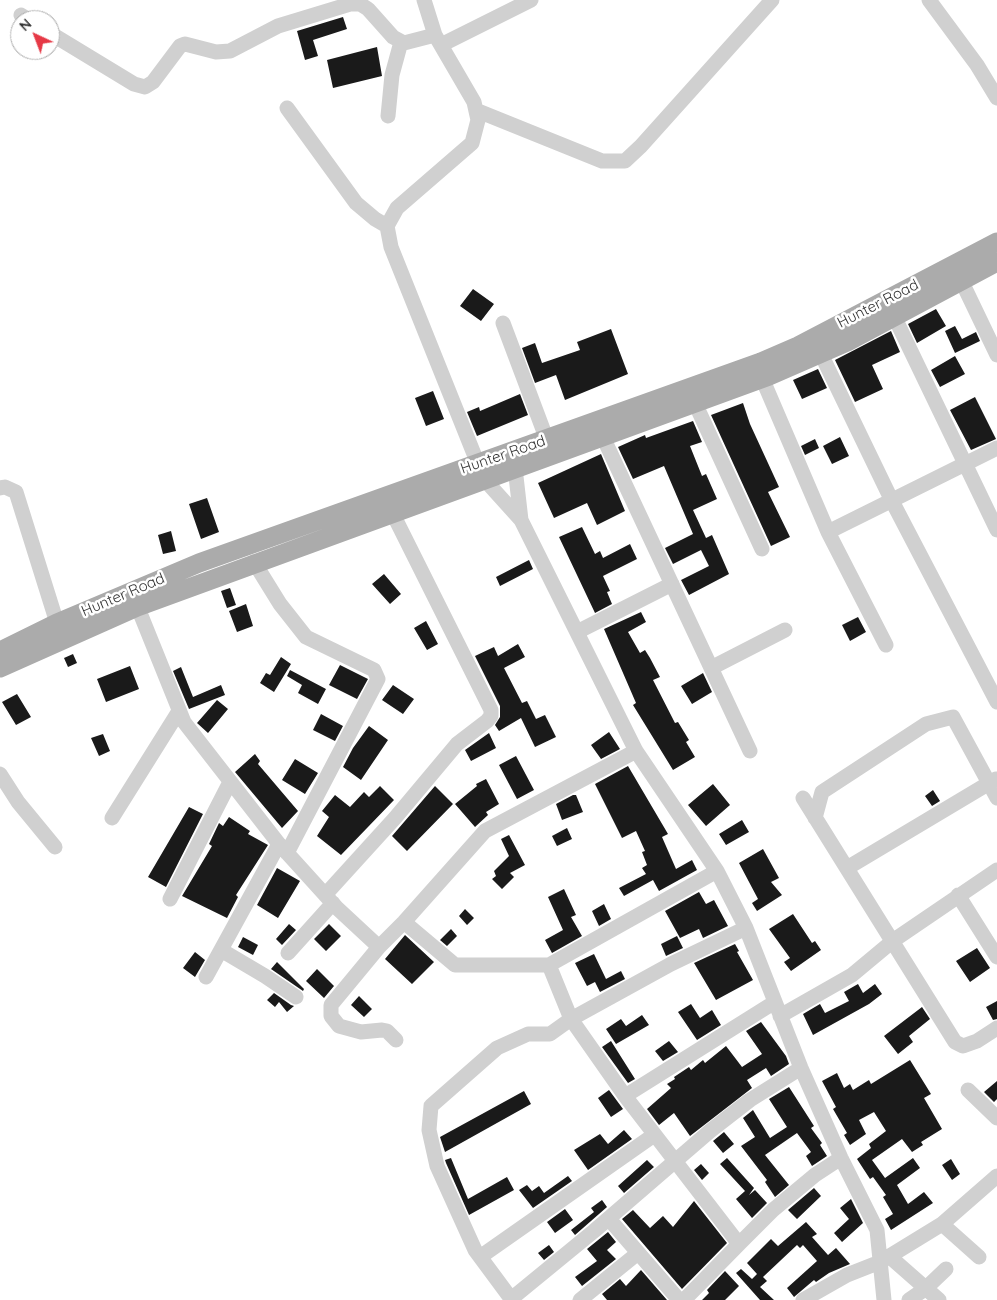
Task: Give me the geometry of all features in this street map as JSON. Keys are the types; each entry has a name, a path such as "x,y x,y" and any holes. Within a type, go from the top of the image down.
{"main road":[{"name":"Hunter Road","path":"0,668 134,599 199,562 514,459 602,435 689,399 761,362 798,346 997,242"},
{"name":"Hunter Road","path":"514,459 547,440 762,378 820,354 997,262"},
{"name":"Hunter Road","path":"0,650 57,623 254,562 392,512 480,471"}],"street":[{"path":"424,0 438,40 478,111 478,120 472,143 397,208 387,226 391,247 480,471 521,520 636,751 717,871 746,928 801,1068 841,1158 877,1230 885,1259 884,1300"},
{"path":"60,39 134,84 145,87 152,82 180,46 185,44 216,52 230,51 278,26 350,4 360,4 368,9 393,37 401,42 438,40 531,0"},
{"path":"478,111 602,161 625,161 642,146 772,0"},
{"path":"929,0 977,65 997,98"},
{"path":"388,116 392,76 401,42"},
{"path":"287,108 356,203 375,220 387,226"},
{"path":"962,280 997,355"},
{"path":"894,316 997,530"},
{"path":"503,323 547,440"},
{"path":"820,354 892,501 997,702"},
{"path":"762,378 828,532 886,645"},
{"path":"689,399 762,549"},
{"path":"602,435 750,751"},
{"path":"828,532 997,448"},
{"path":"514,459 521,520"},
{"path":"0,488 5,487 16,492 57,623"},
{"path":"288,953 329,899 457,744 487,721 490,716 491,710 392,512"},
{"path":"206,977 283,848 378,679 374,670 306,637 280,604 254,562"},
{"path":"577,632 672,584"},
{"path":"134,599 184,722 283,848 329,899 379,947"},
{"path":"711,668 785,630"},
{"path":"112,818 179,711"},
{"path":"816,818 822,792 926,724 953,717 993,781 997,798"},
{"path":"396,1040 387,1031 361,1032 339,1026 331,1016 330,1004 379,947 404,922 485,831 636,751"},
{"path":"0,774 18,802 55,847"},
{"path":"847,868 993,781"},
{"path":"170,899 230,782"},
{"path":"803,798 894,940 955,1042 964,1046 977,1041 997,1028"},
{"path":"625,1096 777,1009 852,975 894,940 997,870"},
{"path":"404,922 455,965 549,965 717,871"},
{"path":"958,895 997,957"},
{"path":"746,928 671,964 571,1018 550,1034 528,1034 497,1048 430,1106 429,1130 437,1166 475,1250 511,1300 609,1219 674,1161 750,1100 801,1068"},
{"path":"221,950 296,997"},
{"path":"549,965 571,1018 625,1096 739,1244"},
{"path":"968,1090 995,1113"},
{"path":"480,1257 654,1135"},
{"path":"684,1300 774,1210 808,1181 841,1158"},
{"path":"803,1300 847,1274 885,1259 942,1224 994,1183"},
{"path":"609,1219 679,1300"},
{"path":"942,1224 979,1257"},
{"path":"580,1300 638,1253"},
{"path":"885,1259 939,1300"},
{"path":"908,1300 925,1289 946,1269"}],"building":[{"path":"343,17 347,29 313,40 318,56 305,60 297,31"},
{"path":"377,47 382,76 333,88 327,60"},
{"path":"473,289 494,304 481,321 460,306"},
{"path":"936,309 946,326 917,343 908,324"},
{"path":"955,326 962,339 976,332 980,341 955,353 945,331"},
{"path":"611,329 628,374 565,400 556,375 535,383 522,348 535,343 542,363 580,350 577,342"},
{"path":"891,331 900,352 872,365 883,389 855,402 835,360"},
{"path":"955,356 965,374 940,387 931,370"},
{"path":"818,369 827,388 802,399 793,380"},
{"path":"433,391 444,419 426,426 415,398"},
{"path":"520,394 528,415 477,436 467,412 479,407 480,411"},
{"path":"975,397 996,439 971,450 950,410"},
{"path":"743,403 750,424 779,487 768,492 790,537 771,546 711,415"},
{"path":"693,421 702,442 690,446 702,476 706,474 717,499 693,510 706,538 712,535 729,574 689,595 681,580 709,566 701,550 673,564 665,548 693,534 664,466 633,479 618,447 645,435 646,438"},
{"path":"840,437 849,456 832,464 823,446"},
{"path":"815,439 819,448 805,455 801,446"},
{"path":"601,454 625,511 597,525 587,503 554,518 538,483"},
{"path":"207,498 219,532 201,539 189,504"},
{"path":"582,527 595,554 600,551 603,558 630,544 637,559 603,576 610,591 607,592 612,604 595,613 559,537"},
{"path":"171,531 176,551 163,554 158,535"},
{"path":"529,560 533,569 500,586 496,577"},
{"path":"384,574 401,594 390,604 372,584"},
{"path":"230,588 236,605 227,608 221,591"},
{"path":"246,604 253,626 237,632 229,611"},
{"path":"641,612 646,622 628,632 640,653 645,650 650,658 660,677 653,680 675,723 678,722 689,740 686,742 695,757 673,770 633,705 636,703 604,629"},
{"path":"858,617 866,632 850,641 842,625"},
{"path":"426,621 438,644 427,650 414,628"},
{"path":"518,644 525,657 504,668 522,703 527,701 536,719 545,715 556,737 535,747 521,718 499,731 495,725 500,717 500,706 475,656 494,647 498,656"},
{"path":"73,654 77,663 68,667 64,658"},
{"path":"281,657 291,664 274,692 260,683 266,673 270,675"},
{"path":"340,665 368,679 357,699 329,685"},
{"path":"130,666 139,689 106,702 97,679"},
{"path":"181,667 193,697 221,685 225,695 189,709 173,671"},
{"path":"290,670 326,689 318,704 298,693 302,685 287,676"},
{"path":"703,673 712,692 692,704 681,686"},
{"path":"393,685 414,699 403,714 382,700"},
{"path":"17,694 31,717 16,725 2,702"},
{"path":"217,700 228,709 208,733 197,723"},
{"path":"321,714 343,726 335,741 313,730"},
{"path":"369,726 388,740 361,780 343,767 353,748"},
{"path":"609,732 620,749 601,759 591,745"},
{"path":"489,733 496,748 471,761 465,750"},
{"path":"103,734 110,751 99,756 91,738"},
{"path":"255,754 260,761 258,764 298,811 282,828 235,772"},
{"path":"516,756 534,790 517,799 499,765"},
{"path":"295,759 318,773 305,794 282,780"},
{"path":"628,766 668,834 662,837 676,869 692,860 697,870 659,891 653,880 624,896 619,888 646,874 642,868 647,865 642,852 645,851 636,831 622,838 595,784"},
{"path":"486,779 499,804 486,812 488,815 475,827 455,804 477,786 476,784"},
{"path":"713,784 730,805 706,826 688,805"},
{"path":"380,786 394,800 341,855 317,836 329,817 322,811 335,795 350,807 364,792 369,797"},
{"path":"435,786 453,804 407,851 392,836"},
{"path":"933,790 940,801 932,806 925,796"},
{"path":"576,795 583,812 562,820 556,804"},
{"path":"189,807 203,814 166,887 148,877"},
{"path":"229,817 250,831 248,834 268,845 236,895 238,897 227,918 182,896 212,846 209,844 219,823 223,826"},
{"path":"742,820 749,832 726,845 719,834"},
{"path":"567,828 572,839 557,846 552,836"},
{"path":"509,835 525,865 510,873 514,877 502,889 492,879 496,876 494,871 509,856 501,839"},
{"path":"763,849 779,878 771,882 782,895 757,911 752,903 758,899 739,863"},
{"path":"277,868 300,881 278,918 257,905"},
{"path":"564,889 576,915 571,917 582,936 552,953 545,940 563,930 548,897"},
{"path":"699,892 706,904 714,900 728,926 703,938 699,929 680,938 665,911"},
{"path":"604,904 611,919 599,926 592,911"},
{"path":"465,909 474,918 467,925 459,916"},
{"path":"793,914 812,943 815,941 821,950 791,971 784,962 790,958 769,929"},
{"path":"289,924 296,930 282,945 276,939"},
{"path":"329,924 341,936 326,951 314,939"},
{"path":"451,929 457,936 447,946 440,940"},
{"path":"405,935 434,962 412,984 385,959"},
{"path":"677,936 683,948 666,956 661,944"},
{"path":"243,937 258,945 253,955 238,947"},
{"path":"735,944 739,951 737,952 753,980 716,1000 694,963"},
{"path":"977,948 990,968 970,982 956,961"},
{"path":"195,952 205,960 195,977 183,968"},
{"path":"594,954 606,979 621,971 625,979 600,992 595,982 587,986 575,963"},
{"path":"277,962 304,989 303,991 271,969"},
{"path":"317,969 334,986 324,998 306,981"},
{"path":"858,984 863,993 875,984 882,994 869,1004 813,1035 803,1014 820,1004 825,1013 849,1001 844,992"},
{"path":"274,993 294,1006 287,1012 279,1002 275,1007 267,1000"},
{"path":"359,996 372,1009 364,1017 351,1005"},
{"path":"997,1001 997,1019 993,1020 986,1007"},
{"path":"691,1004 700,1018 712,1010 721,1025 697,1040 678,1012"},
{"path":"922,1007 930,1019 909,1036 913,1042 898,1054 884,1036"},
{"path":"642,1015 649,1025 616,1044 606,1029 621,1019 626,1026"},
{"path":"761,1022 786,1056 789,1064 771,1076 766,1068 747,1080 752,1088 690,1136 674,1113 659,1125 647,1109 671,1088 667,1084 675,1079 674,1077 689,1067 691,1070 703,1060 705,1063 726,1046 742,1067 762,1054 746,1031"},
{"path":"611,1041 635,1079 628,1083 602,1047"},
{"path":"669,1041 678,1052 663,1061 655,1051"},
{"path":"910,1060 931,1094 924,1098 942,1129 921,1142 923,1145 912,1152 902,1139 872,1160 885,1178 913,1158 920,1168 897,1185 908,1204 924,1192 933,1203 891,1230 885,1219 893,1214 883,1197 886,1195 873,1177 870,1179 857,1159 871,1148 869,1144 886,1131 874,1112 859,1120 866,1134 850,1145 844,1135 847,1133 833,1109 836,1107 822,1081 837,1073 844,1088 850,1084 853,1090 869,1080 871,1084"},
{"path":"997,1081 997,1099 994,1102 984,1092"},
{"path":"789,1087 814,1126 811,1128 822,1143 820,1145 827,1156 812,1166 806,1156 811,1152 797,1133 765,1155 789,1185 775,1197 765,1182 767,1180 741,1146 755,1137 743,1118 753,1110 770,1138 787,1127 769,1099"},
{"path":"609,1090 623,1109 611,1117 598,1098"},
{"path":"524,1091 531,1104 445,1152 440,1137"},
{"path":"624,1130 632,1139 588,1170 574,1150 600,1134 608,1144"},
{"path":"724,1132 734,1144 723,1153 713,1141"},
{"path":"451,1158 468,1199 507,1177 514,1190 469,1215 445,1160"},
{"path":"727,1158 754,1188 749,1195 755,1190 767,1203 752,1218 736,1199 745,1191 720,1164"},
{"path":"951,1159 960,1174 952,1180 942,1165"},
{"path":"647,1160 654,1167 624,1193 618,1186"},
{"path":"701,1164 709,1173 702,1180 694,1170"},
{"path":"568,1176 572,1181 533,1208 519,1190 527,1185 532,1191 539,1186 544,1193"},
{"path":"814,1188 821,1196 797,1219 788,1210"},
{"path":"851,1199 863,1223 842,1242 834,1233 849,1219 840,1208"},
{"path":"602,1200 607,1207 575,1235 571,1230 594,1212 591,1208"},
{"path":"694,1201 727,1243 682,1289 622,1219 633,1210 650,1228 663,1216 673,1227"},
{"path":"565,1209 573,1220 555,1233 547,1222"},
{"path":"806,1222 817,1234 812,1237 828,1255 836,1248 850,1264 829,1273 816,1282 814,1280 794,1297 787,1288 817,1261 803,1245 800,1248 797,1245 763,1277 767,1281 760,1287 774,1300 760,1300 736,1273 741,1269 752,1279 757,1274 747,1263 771,1239 778,1246"},
{"path":"608,1232 616,1242 607,1250 616,1259 582,1286 575,1277 597,1261 587,1249"},
{"path":"549,1245 554,1252 544,1260 538,1253"},
{"path":"641,1270 667,1300 607,1300 602,1294 620,1279 626,1286"},
{"path":"725,1271 739,1286 725,1300 702,1300 709,1293 707,1290"}]}
